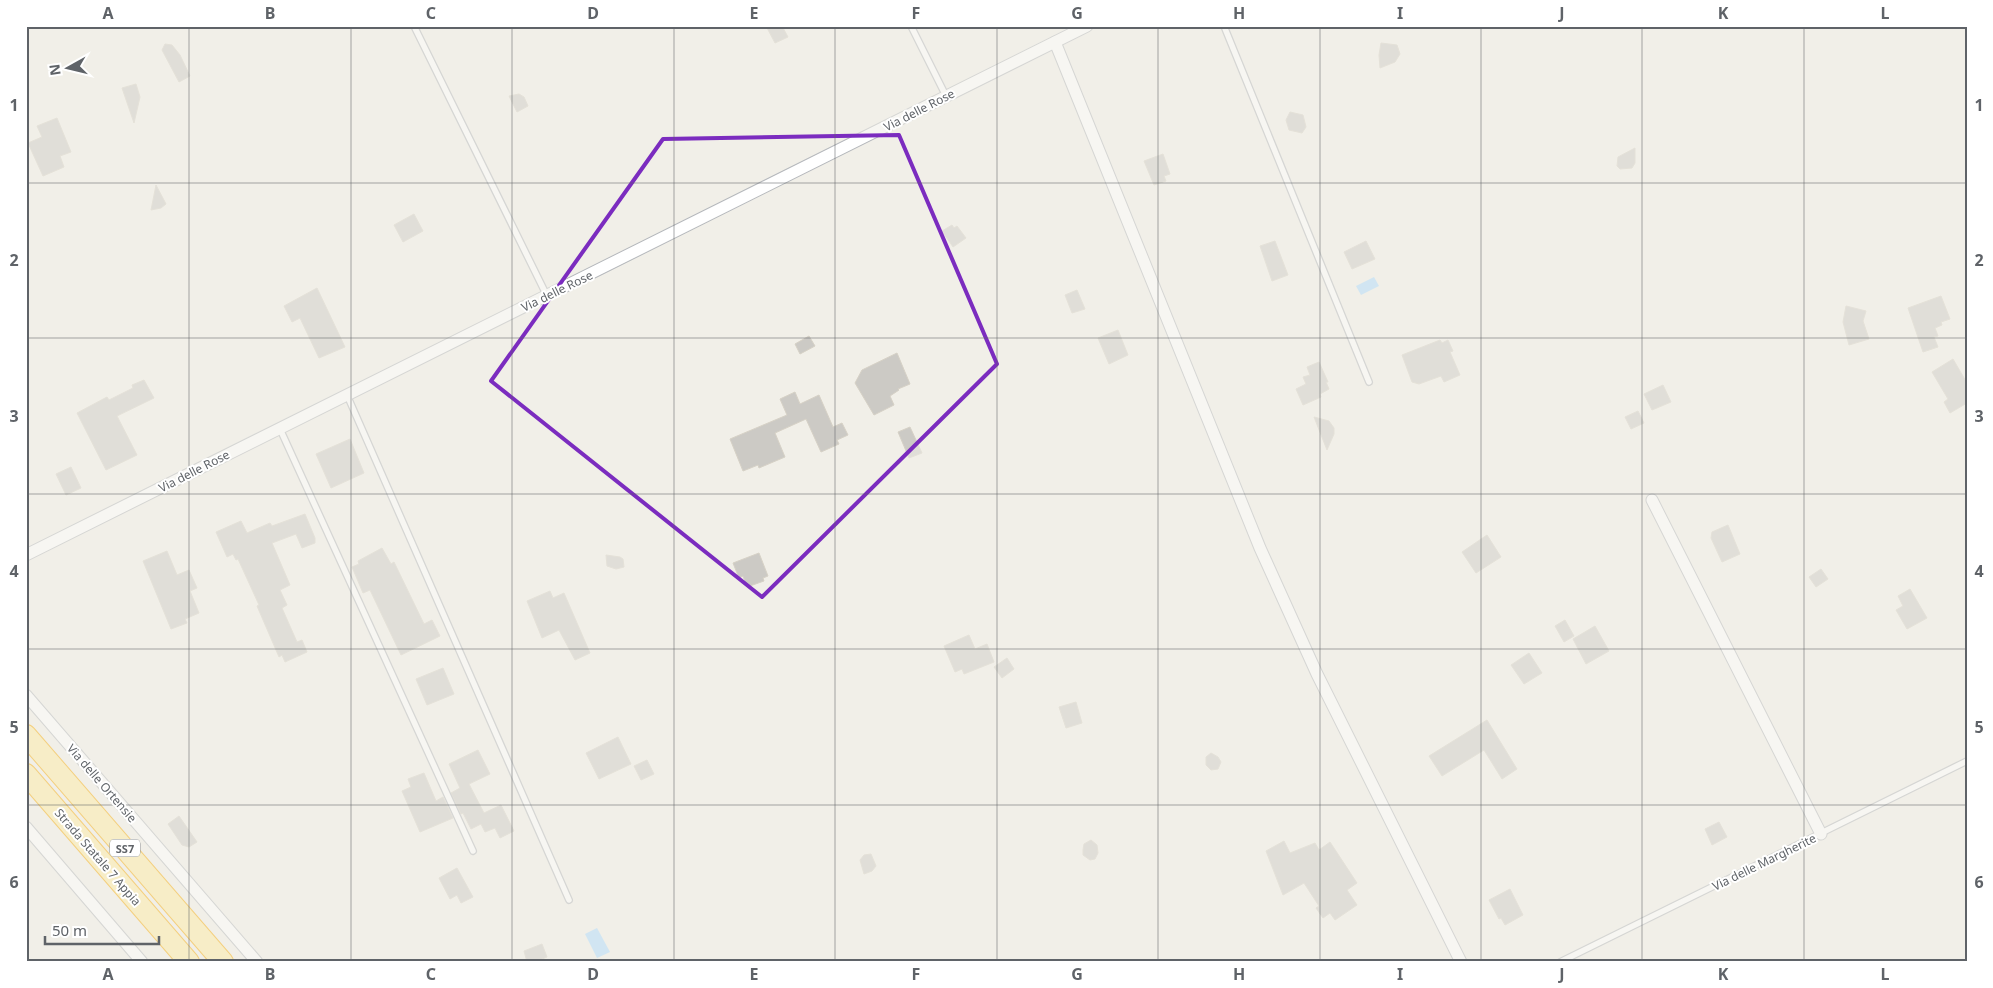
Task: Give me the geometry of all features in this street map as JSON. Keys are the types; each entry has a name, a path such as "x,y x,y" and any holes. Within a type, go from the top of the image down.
{"highway":[{"name":"Strada Statale 7 Appia","path":"26,735 223,962"},
{"name":"Strada Statale 7 Appia","path":"26,774 189,962"}],"street":[{"name":"Via delle Rose","path":"26,555 1087,26"},
{"path":"1055,42 1260,548 1317,674 1461,962"},
{"path":"1652,500 1821,834"},
{"name":"Via delle Ortensie","path":"26,695 257,962"},
{"path":"26,827 142,962"}],"lane":[{"path":"414,26 547,296"},
{"path":"911,26 946,96"},
{"path":"1224,26 1368,382"},
{"path":"347,395 569,900"},
{"path":"280,429 472,851"},
{"name":"Via delle Margherite","path":"1560,962 1967,761"}],"highlighted area":[{"path":"899,135 997,364 762,597 491,381 663,139"}],"water":[{"path":"1374,277 1379,286 1361,295 1356,286"},
{"path":"597,928 610,952 597,958 585,934"}],"building":[{"path":"766,26 782,26 788,37 775,43"},
{"path":"1381,43 1397,45 1400,54 1395,62 1380,68 1379,55"},
{"path":"165,44 172,45 180,55 190,76 179,82 162,50"},
{"path":"136,84 140,97 134,123 122,88"},
{"path":"519,94 524,97 528,106 517,112 509,96"},
{"path":"1290,112 1303,115 1306,127 1302,133 1289,130 1286,120"},
{"path":"57,118 71,152 60,156 64,167 43,176 28,143 42,137 37,126"},
{"path":"1635,148 1635,163 1632,168 1620,169 1617,166 1618,157"},
{"path":"1163,154 1170,174 1164,176 1166,181 1154,185 1144,161"},
{"path":"156,185 166,204 161,208 151,210"},
{"path":"414,214 423,231 403,242 394,225"},
{"path":"952,225 954,228 957,226 966,238 953,247 942,231"},
{"path":"1275,241 1288,275 1272,281 1260,246"},
{"path":"1366,241 1375,259 1352,269 1344,252"},
{"path":"317,288 345,347 319,358 300,318 292,322 284,306"},
{"path":"1077,290 1085,309 1072,313 1065,295"},
{"path":"1941,296 1950,319 1941,322 1942,325 1935,328 1938,336 1934,337 1938,347 1923,352 1908,308"},
{"path":"1846,306 1866,311 1863,321 1869,339 1849,345 1843,322"},
{"path":"1118,330 1128,355 1109,364 1098,338"},
{"path":"809,336 815,346 800,354 795,344"},
{"path":"1440,340 1442,343 1448,340 1453,351 1450,352 1460,375 1444,382 1441,376 1419,384 1412,382 1402,355"},
{"path":"897,353 910,384 898,389 890,396 894,405 874,415 855,383 862,370"},
{"path":"1953,359 1967,383 1967,403 1950,413 1944,402 1948,399 1932,372"},
{"path":"1319,362 1329,389 1320,394 1321,397 1303,405 1296,389 1306,384 1303,377 1310,375 1307,367"},
{"path":"144,380 154,398 117,416 137,455 106,470 77,413 107,397 109,400 133,388 132,385"},
{"path":"1663,385 1671,402 1652,410 1644,394"},
{"path":"795,392 800,404 819,395 833,427 842,423 848,435 837,440 839,444 821,452 806,419 775,433 785,457 759,468 758,465 743,471 730,439 787,415 780,399"},
{"path":"1638,411 1644,423 1631,429 1625,417"},
{"path":"1314,417 1329,421 1334,428 1334,434 1327,450"},
{"path":"910,427 922,453 909,458 898,432"},
{"path":"350,439 364,473 331,488 316,454"},
{"path":"71,467 81,488 66,495 56,474"},
{"path":"305,514 315,538 315,543 302,548 296,534 272,543 290,585 280,590 287,605 282,608 297,642 302,640 307,652 285,662 282,655 279,657 257,606 259,605 238,559 236,560 233,554 227,557 216,532 241,521 247,533 270,523 272,526"},
{"path":"1728,525 1740,554 1722,562 1711,538 1712,532"},
{"path":"1487,535 1501,557 1476,573 1462,552"},
{"path":"382,548 391,564 394,562 424,624 432,620 440,636 401,655 370,590 363,593 352,567 359,564 358,561"},
{"path":"167,551 177,575 189,570 197,588 190,591 199,613 185,619 187,623 171,629 143,561"},
{"path":"759,553 768,576 763,578 764,581 747,587 743,576 739,578 733,563"},
{"path":"606,555 623,559 624,567 616,569 607,566"},
{"path":"1821,569 1828,579 1816,587 1809,577"},
{"path":"1910,589 1927,618 1907,629 1896,610 1903,606 1898,596"},
{"path":"550,591 553,598 564,593 590,653 575,660 559,630 542,638 527,601"},
{"path":"1565,620 1574,636 1564,642 1555,626"},
{"path":"1595,626 1609,651 1586,664 1573,639"},
{"path":"969,635 975,649 987,644 994,662 964,674 962,669 955,672 944,646"},
{"path":"1529,653 1542,673 1524,684 1511,665"},
{"path":"1007,658 1014,669 1002,678 994,667"},
{"path":"443,668 454,694 427,705 416,679"},
{"path":"1076,702 1082,723 1066,728 1059,707"},
{"path":"1487,720 1517,769 1502,779 1484,750 1442,776 1429,756"},
{"path":"618,737 631,764 599,779 586,753"},
{"path":"478,750 490,774 469,784 484,813 501,805 514,831 500,838 495,828 485,832 481,824 471,829 451,793 460,788 449,764"},
{"path":"1211,753 1218,757 1221,762 1218,769 1211,770 1206,765 1206,757"},
{"path":"647,760 654,774 641,780 634,766"},
{"path":"424,773 436,801 443,797 453,818 420,832 402,791 411,787 408,779"},
{"path":"179,816 197,842 189,847 182,845 168,824"},
{"path":"1719,822 1727,837 1712,845 1705,829"},
{"path":"1091,840 1097,845 1098,853 1095,859 1090,860 1083,855 1083,850 1084,844"},
{"path":"1284,841 1290,853 1315,843 1319,850 1330,842 1357,883 1347,890 1357,905 1335,920 1330,913 1323,918 1316,908 1319,906 1304,883 1283,895 1266,851"},
{"path":"871,854 876,866 872,871 864,874 860,860 864,855"},
{"path":"457,868 473,897 461,903 457,895 450,899 439,878"},
{"path":"1510,889 1523,915 1505,925 1501,918 1499,919 1489,900"},
{"path":"542,944 547,957 535,962 527,962 524,951"}]}
